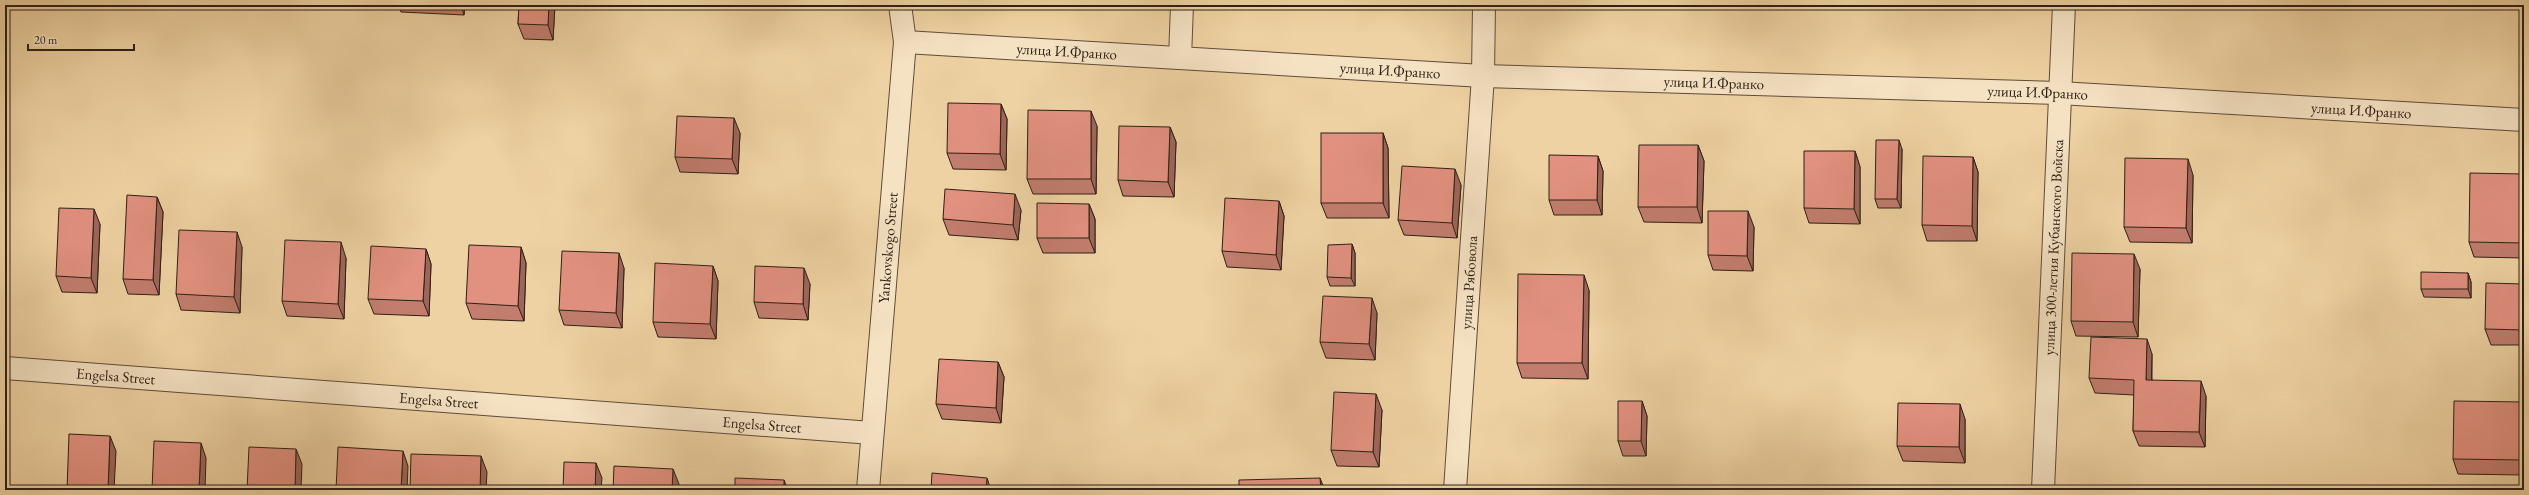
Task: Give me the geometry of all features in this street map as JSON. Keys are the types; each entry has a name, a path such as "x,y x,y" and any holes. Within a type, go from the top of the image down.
{"street":[{"name":"Yankovskogo Street","path":"868,490 904,42 900,5"},
{"path":"1180,58 1182,5"},
{"name":"улица Рябовола","path":"1454,490 1483,76 1484,5"},
{"name":"улица 300-летия Кубанского Войска","path":"2043,490 2064,5"},
{"name":"улица И.Франко","path":"904,42 1483,76 2060,93 2524,120"},
{"name":"Engelsa Street","path":"5,368 872,433"}],"building":[{"path":"519,5 549,5 548,25 518,24"},
{"path":"948,103 1001,104 1000,154 947,153"},
{"path":"1028,110 1091,111 1091,179 1027,179"},
{"path":"677,116 734,118 732,159 675,157"},
{"path":"1119,126 1170,127 1168,182 1118,180"},
{"path":"1321,133 1383,133 1383,203 1321,203"},
{"path":"1876,140 1899,140 1897,199 1875,199"},
{"path":"1639,145 1698,145 1697,207 1638,207"},
{"path":"1804,151 1855,151 1854,209 1804,208"},
{"path":"1549,155 1598,156 1597,200 1549,200"},
{"path":"1923,156 1973,157 1972,226 1922,225"},
{"path":"2125,158 2188,159 2186,228 2124,227"},
{"path":"1402,166 1455,169 1452,223 1398,220"},
{"path":"2470,173 2524,174 2524,243 2469,242"},
{"path":"945,189 1015,194 1013,225 943,219"},
{"path":"127,195 157,197 153,280 123,279"},
{"path":"1225,198 1279,201 1276,255 1222,251"},
{"path":"1037,203 1089,204 1089,238 1037,238"},
{"path":"59,208 94,209 91,278 56,276"},
{"path":"1708,211 1748,211 1747,256 1708,255"},
{"path":"179,230 237,232 234,297 176,294"},
{"path":"285,240 341,242 338,304 282,301"},
{"path":"1352,244 1351,278 1327,277 1328,245"},
{"path":"469,245 521,247 518,306 466,303"},
{"path":"371,246 426,249 423,301 368,299"},
{"path":"562,251 619,253 616,313 559,310"},
{"path":"2072,253 2134,254 2133,322 2071,321"},
{"path":"655,263 713,266 710,324 653,322"},
{"path":"755,266 804,268 803,304 754,302"},
{"path":"2421,272 2468,273 2468,289 2421,289"},
{"path":"1518,274 1584,275 1582,363 1517,363"},
{"path":"2486,283 2524,284 2524,330 2485,329"},
{"path":"1323,296 1372,298 1369,344 1320,342"},
{"path":"2091,337 2147,339 2146,380 2201,381 2199,432 2133,431 2134,380 2089,378"},
{"path":"939,359 998,362 996,408 936,404"},
{"path":"1334,392 1376,394 1373,452 1331,450"},
{"path":"1618,401 1642,401 1641,441 1618,441"},
{"path":"2454,401 2524,402 2524,460 2453,459"},
{"path":"1898,403 1960,404 1959,447 1897,446"},
{"path":"69,434 110,436 108,490 67,490"},
{"path":"154,441 201,443 199,490 152,490"},
{"path":"249,447 296,449 295,490 247,490"},
{"path":"338,447 403,451 401,490 336,490"},
{"path":"411,454 481,456 480,490 410,490"},
{"path":"564,462 596,463 595,490 563,490"},
{"path":"614,466 673,469 672,490 613,490"},
{"path":"932,473 987,478 986,490 931,490"},
{"path":"735,478 784,480 784,490 735,490"},
{"path":"1320,478 1321,490 1239,490 1239,480"},
{"path":"2128,486 2232,487 2232,490 2128,490"},
{"path":"1513,489 1578,490 1513,490"}]}
